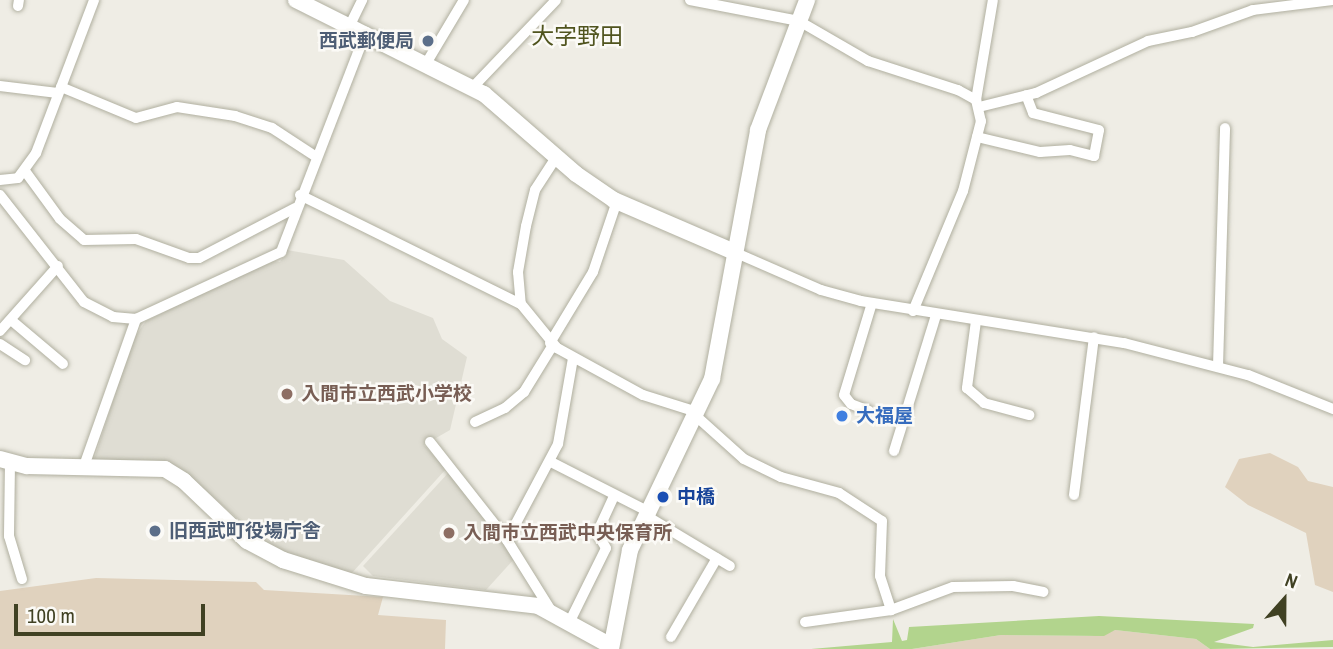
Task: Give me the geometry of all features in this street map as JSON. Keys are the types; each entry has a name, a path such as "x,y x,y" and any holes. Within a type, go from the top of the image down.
{"street":[{"path":"0,180 18,178 25,171 60,90 94,0"},
{"path":"296,0 427,62 473,87 617,201 821,290 936,315 1094,337 1218,366 1333,409"},
{"path":"0,195 84,302 97,311 136,319 248,264 278,255 358,29 362,0"},
{"path":"427,62 464,0"},
{"path":"473,87 556,0"},
{"path":"690,0 799,21 868,61 958,90 977,104 1026,95 1120,50 1254,10 1297,1 1333,0"},
{"path":"22,579 9,536 5,461 154,468 175,474 254,546 334,579 518,603 552,612 613,648 624,571 646,513 697,414 717,356 758,130 807,0"},
{"path":"913,311 950,228 977,137 977,104 993,0"},
{"path":"0,86 60,90 136,118 177,107 235,116 272,128 315,156"},
{"path":"977,137 1040,152 1070,150 1094,156 1099,130 1034,113 1026,95"},
{"path":"1218,366 1225,128"},
{"path":"521,304 518,272 526,226 536,190 557,156"},
{"path":"25,171 60,219 84,240 136,239 189,258 199,258 295,208"},
{"path":"300,195 521,304 551,344 573,358 643,395 697,414 744,458 781,477 839,494 882,521 880,576 891,610"},
{"path":"475,422 505,408 524,391 593,272 617,201"},
{"path":"0,331 58,266"},
{"path":"869,411 851,404 844,395 872,303"},
{"path":"894,451 936,315"},
{"path":"85,466 136,319"},
{"path":"11,320 63,364"},
{"path":"976,321 967,387 984,403 1029,415"},
{"path":"1074,495 1094,337"},
{"path":"0,344 25,360"},
{"path":"507,540 551,462 563,425 561,408 573,358"},
{"path":"430,442 507,540 552,612"},
{"path":"551,462 646,513 730,566"},
{"path":"570,621 606,548 597,533 614,496"},
{"path":"671,637 717,558"},
{"path":"805,622 891,610 953,587 1013,586 1043,592"}],"shaded area":[{"name":"入間市立西武小学校","path":"287,250 344,260 390,301 433,318 442,339 467,357 450,430 424,445 446,469 351,574 326,571 270,547 181,469 165,462 94,460 132,341 146,321 269,260 280,262"},
{"path":"1270,453 1298,467 1308,481 1333,487 1333,592 1315,585 1306,533 1248,505 1225,487 1239,459"},
{"path":"449,472 514,559 486,590 373,576 363,566"},
{"path":"96,578 256,582 264,590 383,597 378,615 446,620 445,649 0,649 0,591"},
{"path":"1099,616 1254,624 1253,628 1214,642 1253,647 1333,640 1333,647 1210,649 1196,639 1115,630 1104,636 1001,635 912,649 811,649 892,642 893,619 902,641 907,640 909,627"},
{"path":"1115,630 1196,639 1210,649 912,649 1001,635 1090,636"}],"place":[{"name":"西武郵便局","path":"428,41"},
{"name":"入間市立西武小学校","path":"287,394"},
{"name":"大福屋","path":"842,416"},
{"name":"中橋","path":"663,497"},
{"name":"旧西武町役場庁舎","path":"155,531"},
{"name":"入間市立西武中央保育所","path":"449,533"}],"district":[{"name":"大字野田","path":"577,36"}]}
